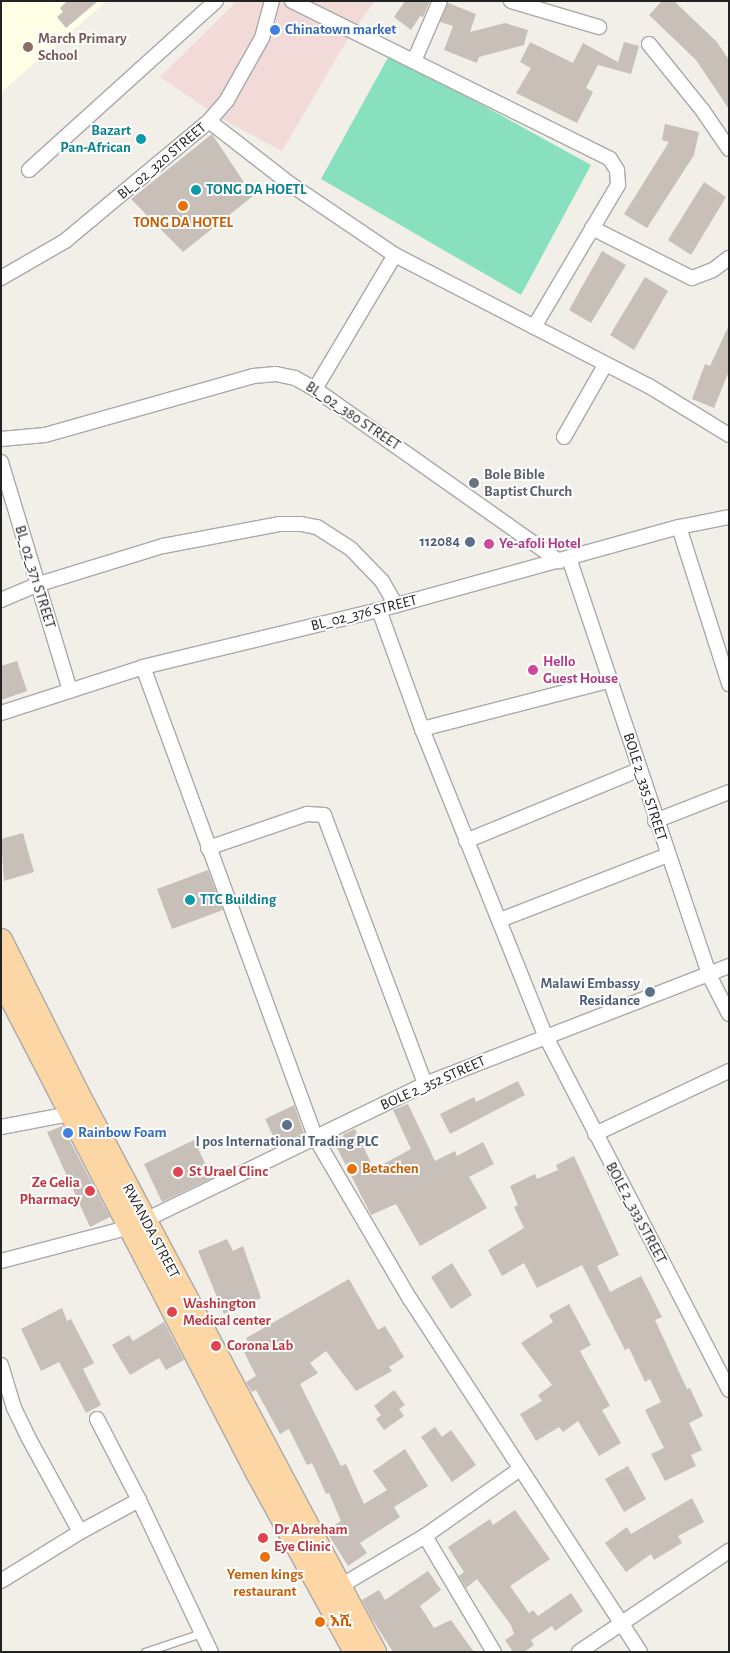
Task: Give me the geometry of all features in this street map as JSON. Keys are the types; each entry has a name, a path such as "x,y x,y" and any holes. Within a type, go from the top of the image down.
{"main road":[{"name":"RWANDA STREET","path":"1,940 256,1471 364,1650"},
{"name":"RWANDA STREET","path":"1,980 69,1114 138,1224 339,1586 364,1650"}],"street":[{"path":"29,170 216,1"},
{"name":"BL_02_320 STREET","path":"1,278 65,241 209,121 227,100 262,38 272,1"},
{"path":"292,1 610,159 617,170 618,185 534,327"},
{"path":"414,61 440,1"},
{"path":"512,1 599,27"},
{"path":"649,44 703,111 729,149"},
{"path":"209,121 290,184 395,255 674,400 729,435"},
{"path":"592,228 692,278 713,270 729,258"},
{"path":"315,389 395,255"},
{"path":"564,437 605,365"},
{"name":"BL_02_380 STREET","path":"1,439 45,436 253,376 276,374 295,378 315,389 564,559"},
{"name":"BL_02_371 STREET","path":"1,462 36,585 70,691"},
{"name":"BL_02_376 STREET","path":"1,713 143,667 379,610 680,527 729,517"},
{"path":"1,600 36,585 163,546 279,524 301,524 317,527 351,549 382,581 396,605"},
{"path":"680,527 729,684"},
{"name":"BOLE 2_335 STREET","path":"564,559 611,680 638,770 709,974 729,1014"},
{"name":"BOLE 2_333 STREET","path":"379,610 422,729 466,842 500,920 545,1036 729,1390"},
{"path":"143,667 316,1139 410,1299 640,1652"},
{"path":"422,729 611,680"},
{"path":"466,842 638,770"},
{"path":"655,820 729,792"},
{"path":"208,848 307,814 324,815 425,1084"},
{"path":"500,920 668,855"},
{"name":"BOLE 2_352 STREET","path":"1,1261 138,1224 316,1139 425,1084 729,966"},
{"path":"595,1134 729,1071"},
{"path":"1,1127 69,1114"},
{"path":"1,1365 24,1430 80,1532"},
{"path":"97,1419 139,1500 211,1652"},
{"path":"339,1586 425,1536 520,1469"},
{"path":"1,1581 80,1532 139,1500"},
{"path":"425,1536 494,1652"},
{"path":"579,1652 622,1625 729,1551"}],"lane":[{"path":"145,1652 201,1633"}],"shaded area":[{"name":"March Primary School","path":"1,1 107,1 1,92"},
{"path":"237,1 375,1 350,35 282,151 222,119 160,77"}],"green space":[{"path":"390,54 591,165 521,295 321,179"}],"building":[{"path":"67,1 98,1 66,28 57,17 63,12 60,8"},
{"path":"405,1 430,1 423,17 420,16 411,30 394,17"},
{"path":"662,1 674,1 717,42 729,60 729,109 696,60 649,15"},
{"path":"448,3 476,14 470,32 505,23 528,30 524,45 479,57 477,63 444,50 453,26 440,22"},
{"path":"530,42 573,63 583,43 618,62 624,42 639,46 631,74 598,65 586,88 593,92 577,123 516,93 531,68 520,62"},
{"path":"665,124 699,132 694,155 647,228 624,214 669,142 662,140"},
{"name":"TONG DA HOETL","path":"212,134 253,196 183,252 131,199"},
{"path":"704,182 726,197 691,255 668,240"},
{"path":"602,251 626,265 591,323 569,310"},
{"path":"645,277 668,291 634,350 610,335"},
{"path":"729,325 729,371 714,408 692,399 705,364 710,366"},
{"path":"17,661 27,691 1,700 1,666"},
{"path":"23,833 34,872 4,881 1,839"},
{"name":"TTC Building","path":"208,870 223,910 172,929 157,889"},
{"path":"518,1081 525,1095 450,1134 440,1114 474,1097 476,1102"},
{"path":"408,1104 435,1161 455,1151 457,1156 483,1142 494,1164 469,1177 487,1208 420,1246 396,1204 371,1215 337,1148 344,1134 355,1129 374,1169 411,1149 393,1110"},
{"name":"I pos International Trading PLC","path":"294,1105 304,1133 278,1146 265,1119"},
{"path":"62,1126 110,1217 90,1227 47,1132"},
{"name":"St Urael Clinc","path":"194,1140 212,1178 162,1202 144,1164"},
{"path":"574,1156 619,1255 597,1266 610,1292 641,1276 662,1317 655,1320 687,1389 690,1388 703,1416 689,1423 702,1450 691,1455 696,1466 665,1481 651,1454 664,1448 645,1410 661,1402 650,1379 645,1382 629,1348 625,1350 582,1265 537,1288 524,1263 502,1276 488,1250 524,1228 514,1207 518,1205 510,1186 535,1174 537,1179 558,1170 556,1165"},
{"path":"227,1239 233,1251 243,1246 261,1298 224,1314 198,1251"},
{"path":"452,1263 472,1295 451,1309 431,1277"},
{"path":"349,1279 378,1330 385,1326 404,1357 389,1367 392,1371 356,1391 326,1351 310,1363 318,1373 300,1384 341,1466 346,1464 364,1504 387,1490 373,1471 405,1449 428,1486 394,1507 400,1517 360,1543 367,1553 348,1566 326,1531 341,1521 329,1493 326,1494 312,1463 307,1465 289,1429 280,1434 256,1390 252,1392 246,1382 256,1376 241,1346 248,1342 246,1338"},
{"path":"569,1304 591,1345 580,1351 610,1406 602,1410 621,1443 599,1456 578,1421 563,1432 559,1427 536,1441 520,1414 542,1401 538,1395 552,1385 521,1343 553,1322 549,1315"},
{"path":"62,1308 67,1321 71,1319 94,1363 83,1369 101,1405 86,1413 59,1362 41,1371 21,1329"},
{"path":"164,1322 184,1360 166,1370 159,1358 130,1375 112,1345 129,1335 133,1341"},
{"path":"394,1390 405,1405 399,1409 404,1416 384,1430 376,1419 381,1415 374,1406"},
{"path":"435,1427 442,1437 451,1430 476,1465 452,1482 421,1437"},
{"path":"628,1466 646,1499 624,1512 605,1479"},
{"path":"692,1498 704,1522 678,1536 682,1543 654,1560 651,1554 626,1572 605,1543 627,1527 631,1534"},
{"path":"515,1510 550,1559 510,1586 529,1613 533,1610 538,1616 571,1593 583,1611 555,1631 552,1626 531,1640 534,1645 524,1652 513,1652 505,1640 514,1634 511,1625 477,1579 466,1588 459,1576 464,1572 448,1547 490,1519 493,1525"},
{"path":"428,1571 441,1590 420,1606 434,1628 451,1620 474,1652 393,1652 372,1619 362,1600 379,1590 385,1600"}],"place":[{"name":"Chinatown market","path":"275,30"},
{"name":"March Primary School","path":"28,47"},
{"name":"Bazart Pan-African","path":"141,139"},
{"name":"TONG DA HOETL","path":"196,190"},
{"name":"TONG DA HOTEL","path":"183,206"},
{"name":"Bole Bible Baptist Church","path":"474,483"},
{"name":"112084","path":"470,542"},
{"name":"Ye-afoli Hotel","path":"489,544"},
{"name":"Hello Guest House","path":"533,670"},
{"name":"TTC Building","path":"190,900"},
{"name":"Malawi Embassy Residance","path":"650,992"},
{"name":"I pos International Trading PLC","path":"287,1125"},
{"name":"Rainbow Foam","path":"68,1133"},
{"name":"Betachen","path":"352,1169"},
{"name":"St Urael Clinc","path":"178,1172"},
{"name":"Ze Gelia Pharmacy","path":"90,1191"},
{"name":"Washington Medical center","path":"172,1312"},
{"name":"Corona Lab","path":"216,1346"},
{"name":"Dr Abreham Eye Clinic","path":"263,1538"},
{"name":"Yemen kings restaurant","path":"265,1557"},
{"name":"እሺ","path":"320,1622"}]}
